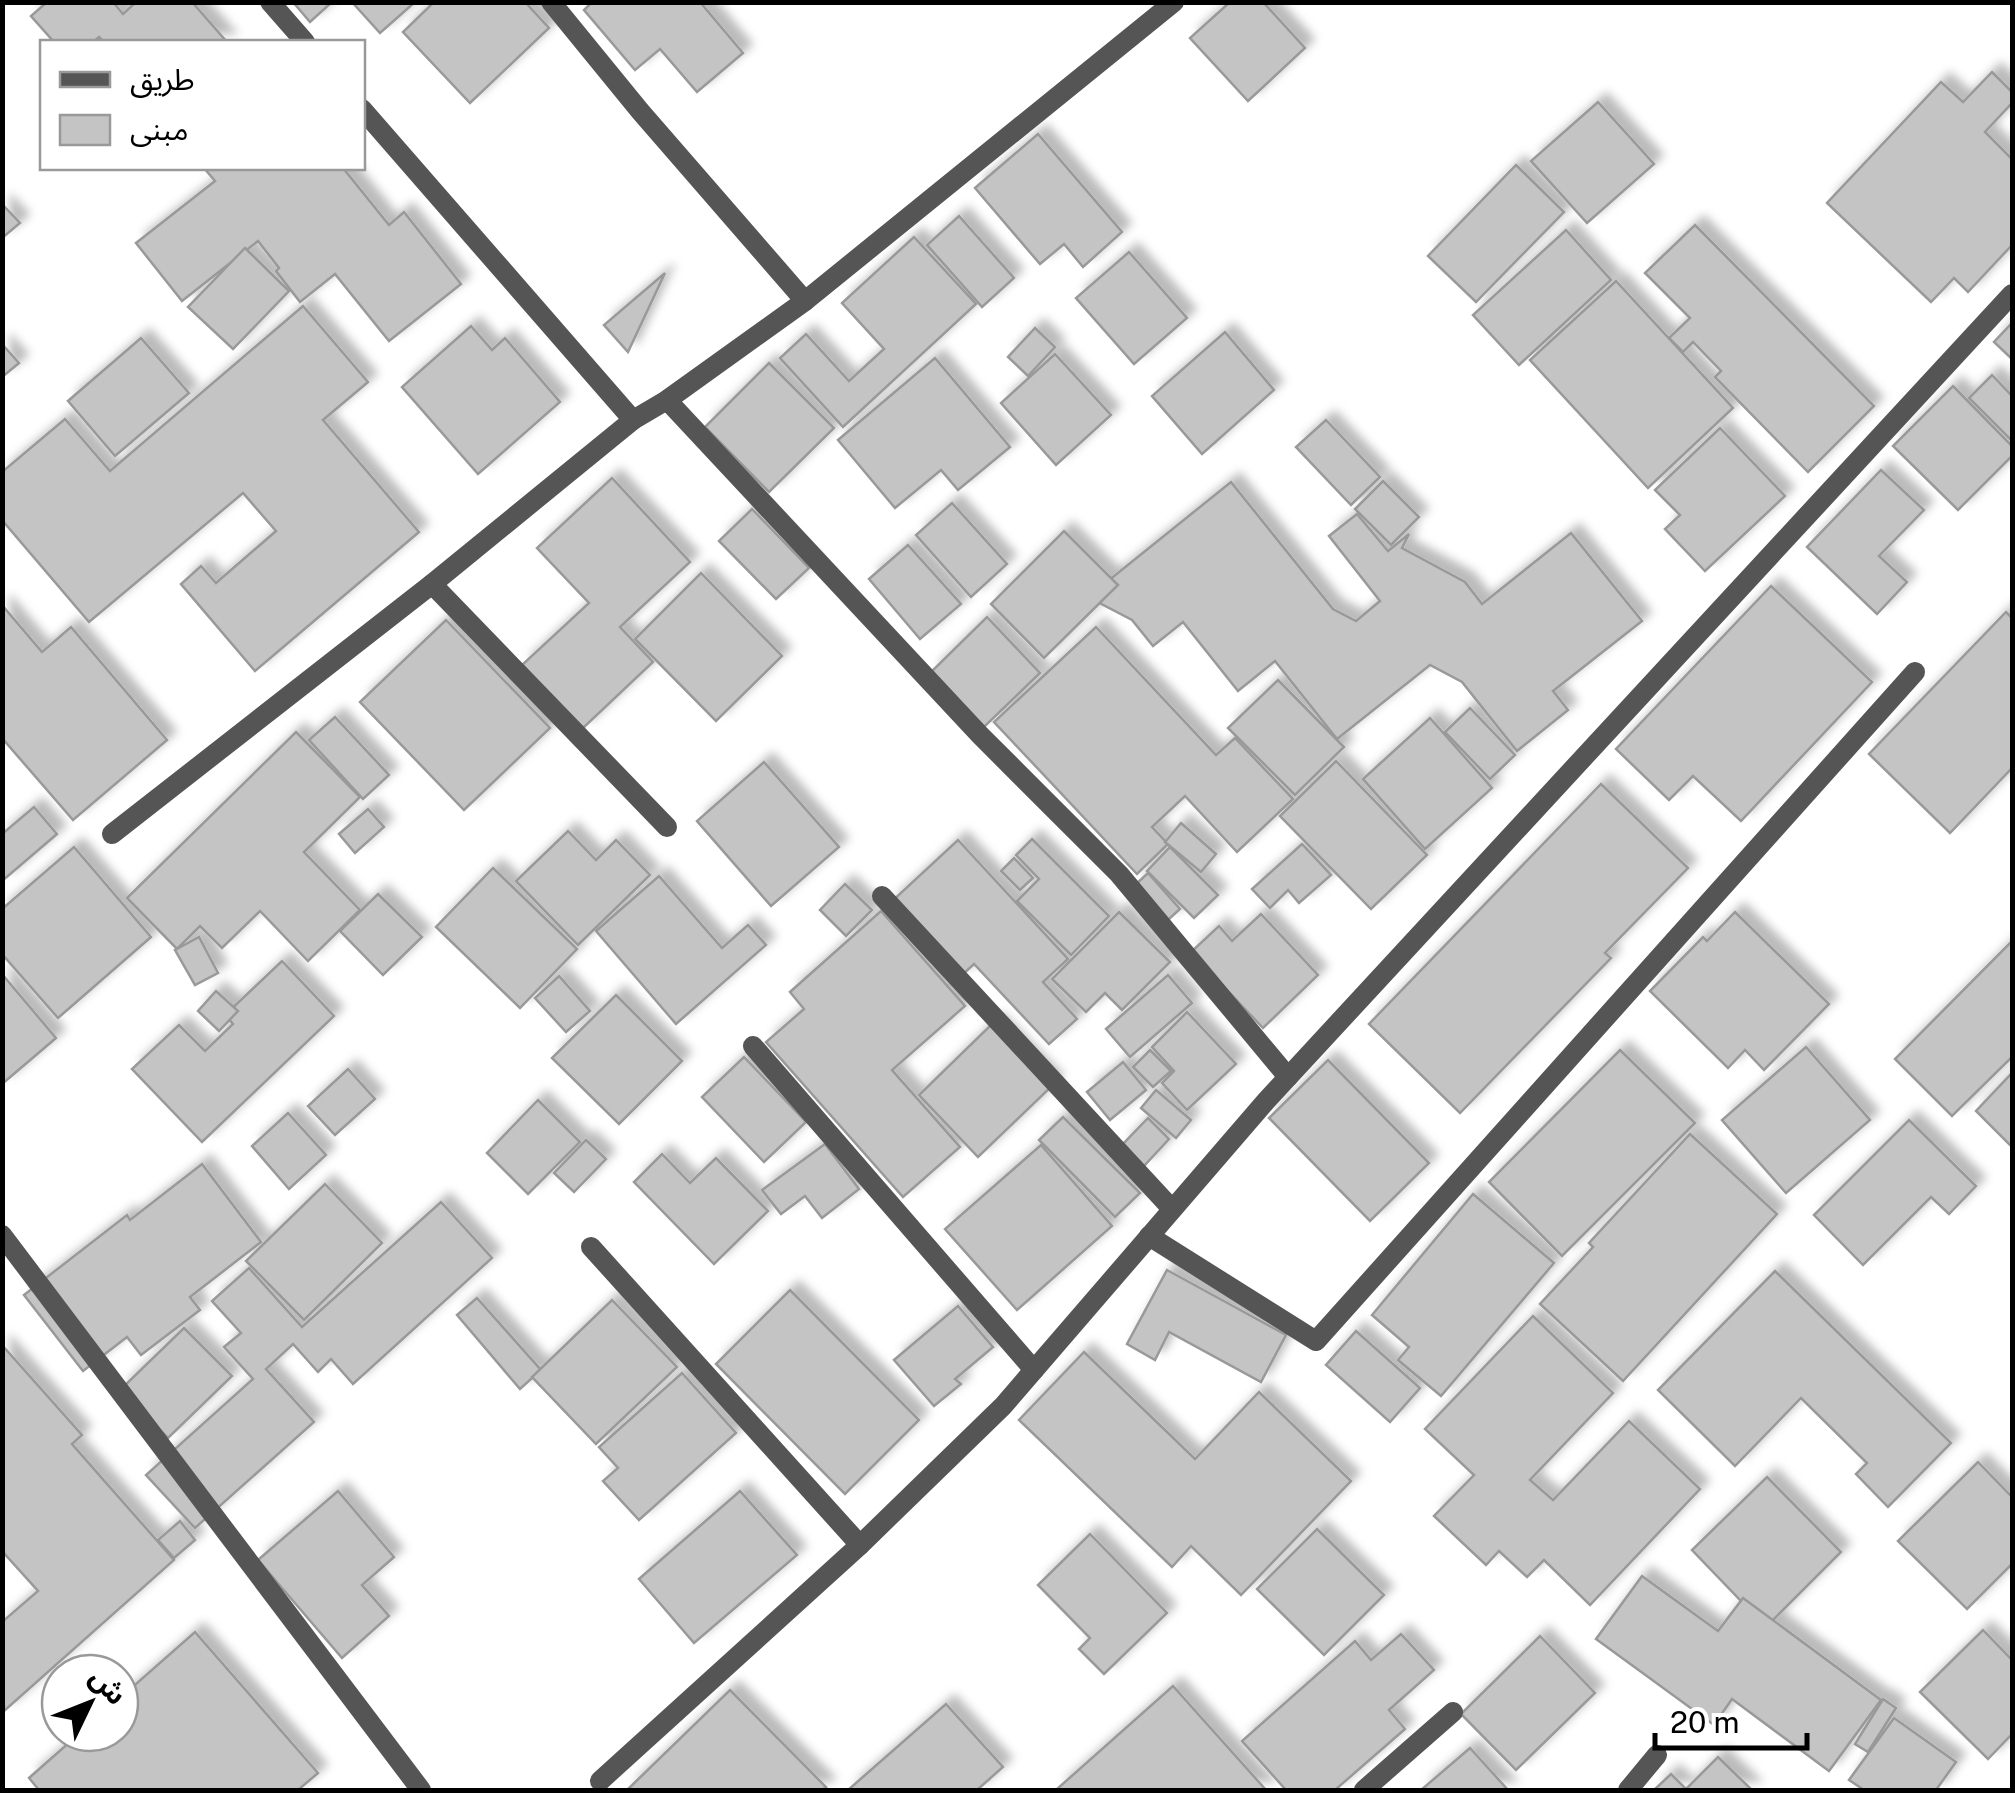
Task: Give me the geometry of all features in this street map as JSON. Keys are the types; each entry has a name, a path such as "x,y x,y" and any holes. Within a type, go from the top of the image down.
{"street":[{"path":"270,2 303,40"},
{"path":"551,2 652,126 806,301"},
{"path":"112,834 432,584 633,420 806,301 1174,2"},
{"path":"365,111 633,420"},
{"path":"600,1781 860,1545 1003,1406 1288,1077 2012,294"},
{"path":"667,400 980,735 1120,874 1288,1077"},
{"path":"432,584 667,827"},
{"path":"1149,1236 1316,1340 1915,672"},
{"path":"882,896 1172,1209"},
{"path":"753,1046 1034,1370"},
{"path":"2,1235 421,1790"},
{"path":"592,1247 860,1545"},
{"path":"1364,1790 1453,1712"},
{"path":"1628,1790 1657,1755"}],"building":[{"path":"47,2 113,2 123,14 136,2 192,2 225,40 99,37 52,40 31,16"},
{"path":"293,2 332,2 310,22"},
{"path":"352,2 415,2 380,33"},
{"path":"434,2 525,2 549,28 470,103 403,32"},
{"path":"592,2 700,2 743,53 697,92 660,49 635,70 584,10"},
{"path":"1230,2 1263,2 1305,48 1248,101 1190,38"},
{"path":"1992,72 2012,92 2012,103 1985,132 2012,159 2012,245 1968,292 1954,278 1931,302 1827,203 1941,82 1963,102"},
{"path":"1598,102 1654,164 1587,223 1531,161"},
{"path":"1038,134 1122,232 1083,267 1064,244 1040,264 975,188"},
{"path":"1516,165 1564,212 1476,302 1428,256"},
{"path":"206,170 345,170 389,225 404,212 461,284 389,341 335,274 300,302 258,241 182,301 136,243 215,181"},
{"path":"2,204 20,223 2,238"},
{"path":"959,216 1014,278 982,307 927,245"},
{"path":"1695,225 1874,406 1808,472 1715,377 1721,371 1693,342 1683,352 1669,338 1690,318 1645,273"},
{"path":"1566,230 1611,280 1519,365 1473,315"},
{"path":"914,237 976,304 843,427 780,358 806,334 849,381 884,349 842,303"},
{"path":"245,248 289,291 233,349 188,307"},
{"path":"1129,252 1187,318 1134,364 1076,298"},
{"path":"665,273 628,352 604,325"},
{"path":"1616,281 1733,408 1648,488 1530,360"},
{"path":"303,306 368,382 323,420 419,532 255,671 181,584 201,566 216,583 276,531 243,493 89,622 2,520 2,472 65,419 110,471"},
{"path":"2012,323 2012,359 1994,342"},
{"path":"471,326 492,350 505,338 560,402 478,474 402,387"},
{"path":"1035,328 1055,347 1028,376 1008,357"},
{"path":"1225,332 1274,390 1202,454 1152,396"},
{"path":"141,338 189,393 115,456 68,401"},
{"path":"2,344 19,363 2,377"},
{"path":"1055,354 1111,415 1056,465 1001,403"},
{"path":"935,358 1010,447 958,490 941,470 895,508 838,440"},
{"path":"769,363 834,428 769,492 705,427"},
{"path":"1992,375 2012,396 2012,441 1969,398"},
{"path":"1953,386 2012,446 2012,456 1958,510 1893,446"},
{"path":"1326,420 1380,477 1351,505 1296,447"},
{"path":"1720,428 1785,496 1705,571 1665,529 1680,515 1655,490"},
{"path":"1881,470 1924,510 1879,556 1907,582 1877,614 1807,547"},
{"path":"612,478 690,562 620,627 653,662 582,729 522,665 589,603 537,548"},
{"path":"1383,481 1419,517 1391,545 1355,509"},
{"path":"1231,482 1333,609 1356,621 1380,601 1329,536 1357,514 1388,551 1409,534 1402,548 1465,582 1482,604 1571,533 1642,621 1553,691 1568,710 1517,751 1462,682 1430,665 1337,739 1275,661 1238,691 1183,622 1153,646 1132,620 1088,597"},
{"path":"952,503 1007,564 971,597 916,535"},
{"path":"752,509 809,568 776,599 719,541"},
{"path":"1064,531 1118,585 1044,658 991,604"},
{"path":"908,545 961,604 920,639 869,579"},
{"path":"701,573 782,656 716,721 635,639"},
{"path":"1771,586 1872,682 1741,821 1693,776 1669,800 1616,749"},
{"path":"2,605 42,652 71,627 167,740 73,820 2,738"},
{"path":"2006,612 2012,618 2012,768 1950,833 1869,754"},
{"path":"987,617 1040,673 984,727 931,672"},
{"path":"446,620 550,728 464,810 360,702"},
{"path":"1096,627 1216,755 1235,738 1293,799 1237,852 1185,796 1152,827 1168,844 1137,874 994,722"},
{"path":"1278,680 1344,747 1295,795 1228,728"},
{"path":"1470,708 1515,755 1490,779 1445,732"},
{"path":"335,717 389,775 363,799 309,740"},
{"path":"1430,718 1492,788 1425,849 1363,779"},
{"path":"296,732 360,797 304,852 360,910 308,961 260,911 222,948 200,926 177,949 127,898"},
{"path":"1336,761 1427,855 1371,909 1280,816"},
{"path":"764,762 839,847 771,906 697,821"},
{"path":"1601,784 1688,868 1605,953 1611,958 1460,1113 1369,1024"},
{"path":"34,807 57,834 2,881 2,834"},
{"path":"368,809 384,827 355,853 339,834"},
{"path":"1181,823 1216,854 1201,872 1165,842"},
{"path":"568,831 596,860 616,840 650,875 578,945 516,881"},
{"path":"1032,839 1109,916 1071,955 1017,901 1039,879 1016,855"},
{"path":"958,840 1068,959 1043,982 1077,1019 1049,1044 974,964 960,977 890,903"},
{"path":"1302,844 1331,875 1299,903 1288,890 1270,908 1252,889"},
{"path":"74,847 151,937 58,1018 2,954 2,909"},
{"path":"1170,847 1218,895 1194,918 1147,871"},
{"path":"1014,858 1033,878 1020,890 1001,871"},
{"path":"493,868 577,949 520,1008 436,927"},
{"path":"1148,873 1180,909 1168,920 1136,884"},
{"path":"659,876 722,948 748,925 766,945 676,1024 596,931"},
{"path":"845,884 872,910 846,936 820,910"},
{"path":"378,894 422,937 383,975 340,931"},
{"path":"881,911 965,1006 892,1070 960,1147 903,1197 766,1042 804,1009 790,992"},
{"path":"1119,912 1170,962 1122,1010 1105,993 1086,1012 1052,979"},
{"path":"1735,912 1829,1004 1764,1070 1745,1050 1728,1068 1650,991 1703,937 1707,941"},
{"path":"1261,914 1318,975 1263,1028 1191,952 1219,926 1232,941"},
{"path":"199,937 218,973 195,985 175,950"},
{"path":"2012,941 2012,1057 1952,1116 1895,1059"},
{"path":"282,961 334,1016 202,1142 132,1069 179,1025 205,1051 233,1024 225,1015"},
{"path":"2,974 56,1038 2,1084"},
{"path":"1168,975 1192,1003 1130,1057 1106,1029"},
{"path":"559,976 590,1011 566,1032 535,998"},
{"path":"216,991 238,1011 219,1031 198,1011"},
{"path":"616,995 682,1061 619,1124 552,1058"},
{"path":"1187,1012 1236,1064 1187,1110 1162,1083 1174,1071 1152,1047"},
{"path":"994,1022 1054,1084 978,1157 919,1095"},
{"path":"1806,1047 1870,1120 1786,1193 1722,1120"},
{"path":"1150,1050 1171,1071 1153,1087 1133,1067"},
{"path":"1620,1050 1695,1123 1562,1256 1489,1182"},
{"path":"744,1057 806,1122 764,1162 702,1097"},
{"path":"1328,1060 1429,1163 1370,1221 1269,1118"},
{"path":"1123,1062 1146,1090 1110,1120 1087,1092"},
{"path":"348,1069 375,1099 335,1135 308,1106"},
{"path":"2012,1073 2012,1147 1976,1111"},
{"path":"1156,1090 1191,1120 1176,1138 1141,1108"},
{"path":"538,1100 580,1142 528,1194 487,1153"},
{"path":"288,1113 326,1155 289,1189 252,1146"},
{"path":"1063,1117 1140,1193 1115,1217 1039,1140"},
{"path":"1148,1118 1169,1139 1144,1166 1122,1145"},
{"path":"1909,1120 1976,1186 1949,1214 1931,1197 1863,1265 1814,1215"},
{"path":"1690,1134 1777,1214 1623,1381 1540,1304 1593,1247 1589,1243"},
{"path":"586,1140 606,1159 574,1192 554,1173"},
{"path":"825,1144 859,1189 822,1218 805,1196 781,1214 762,1190"},
{"path":"1041,1145 1112,1226 1017,1310 945,1229"},
{"path":"662,1154 690,1183 716,1158 768,1211 714,1264 634,1182"},
{"path":"202,1164 261,1242 190,1297 200,1310 141,1355 127,1337 83,1371 24,1295 127,1215 130,1220"},
{"path":"325,1184 382,1243 304,1320 246,1261"},
{"path":"1473,1194 1554,1263 1441,1396 1398,1360 1409,1347 1372,1315"},
{"path":"441,1202 492,1258 353,1384 331,1359 318,1372 293,1344 266,1369 314,1422 195,1528 146,1475 253,1379 224,1347 241,1333 212,1301 249,1268 302,1327"},
{"path":"1167,1270 1286,1335 1261,1382 1169,1332 1155,1360 1127,1344"},
{"path":"1775,1271 1951,1443 1888,1507 1856,1474 1867,1463 1801,1398 1735,1466 1658,1390"},
{"path":"790,1290 919,1420 845,1494 716,1364"},
{"path":"477,1298 541,1370 520,1389 457,1315"},
{"path":"612,1300 677,1367 596,1444 532,1377"},
{"path":"958,1306 993,1347 955,1379 961,1384 934,1406 894,1360"},
{"path":"1533,1316 1613,1393 1530,1480 1553,1500 1629,1421 1700,1489 1590,1605 1544,1560 1527,1577 1499,1551 1486,1565 1434,1516 1474,1475 1425,1429"},
{"path":"184,1328 232,1376 168,1438 120,1390"},
{"path":"1356,1331 1420,1388 1390,1422 1326,1365"},
{"path":"2,1345 82,1435 72,1444 174,1560 69,1653 40,1653 40,1679 4,1711 2,1622 38,1591 2,1551"},
{"path":"1084,1352 1195,1459 1259,1392 1351,1481 1241,1595 1191,1546 1172,1567 1019,1420"},
{"path":"682,1373 736,1433 639,1520 603,1481 618,1468 599,1447"},
{"path":"1978,1462 2012,1497 2012,1564 1967,1609 1898,1541"},
{"path":"1767,1477 1841,1552 1766,1627 1692,1550"},
{"path":"338,1491 394,1557 362,1585 389,1616 342,1658 258,1560"},
{"path":"740,1491 797,1555 694,1643 639,1579"},
{"path":"180,1521 195,1540 174,1558 158,1540"},
{"path":"1317,1529 1384,1595 1324,1655 1257,1589"},
{"path":"1090,1534 1167,1613 1104,1674 1079,1649 1090,1638 1038,1585"},
{"path":"1642,1576 1718,1631 1743,1598 1881,1700 1829,1771 1732,1699 1714,1725 1596,1639"},
{"path":"1983,1630 2012,1660 2012,1734 1988,1759 1920,1692"},
{"path":"195,1632 318,1773 298,1790 39,1790 29,1778 57,1753 140,1753 140,1680"},
{"path":"1401,1634 1434,1670 1389,1710 1405,1729 1335,1790 1286,1790 1242,1741 1355,1641 1371,1660"},
{"path":"1540,1636 1595,1693 1516,1770 1461,1714"},
{"path":"1173,1686 1266,1790 1057,1789"},
{"path":"730,1690 826,1787 627,1790"},
{"path":"1883,1699 1896,1708 1868,1752 1855,1744"},
{"path":"946,1704 1003,1767 977,1790 848,1790"},
{"path":"1894,1718 1956,1762 1936,1790 1864,1790 1849,1780"},
{"path":"1470,1748 1508,1790 1421,1790"},
{"path":"1718,1757 1752,1790 1654,1790 1671,1774 1686,1789"}]}
